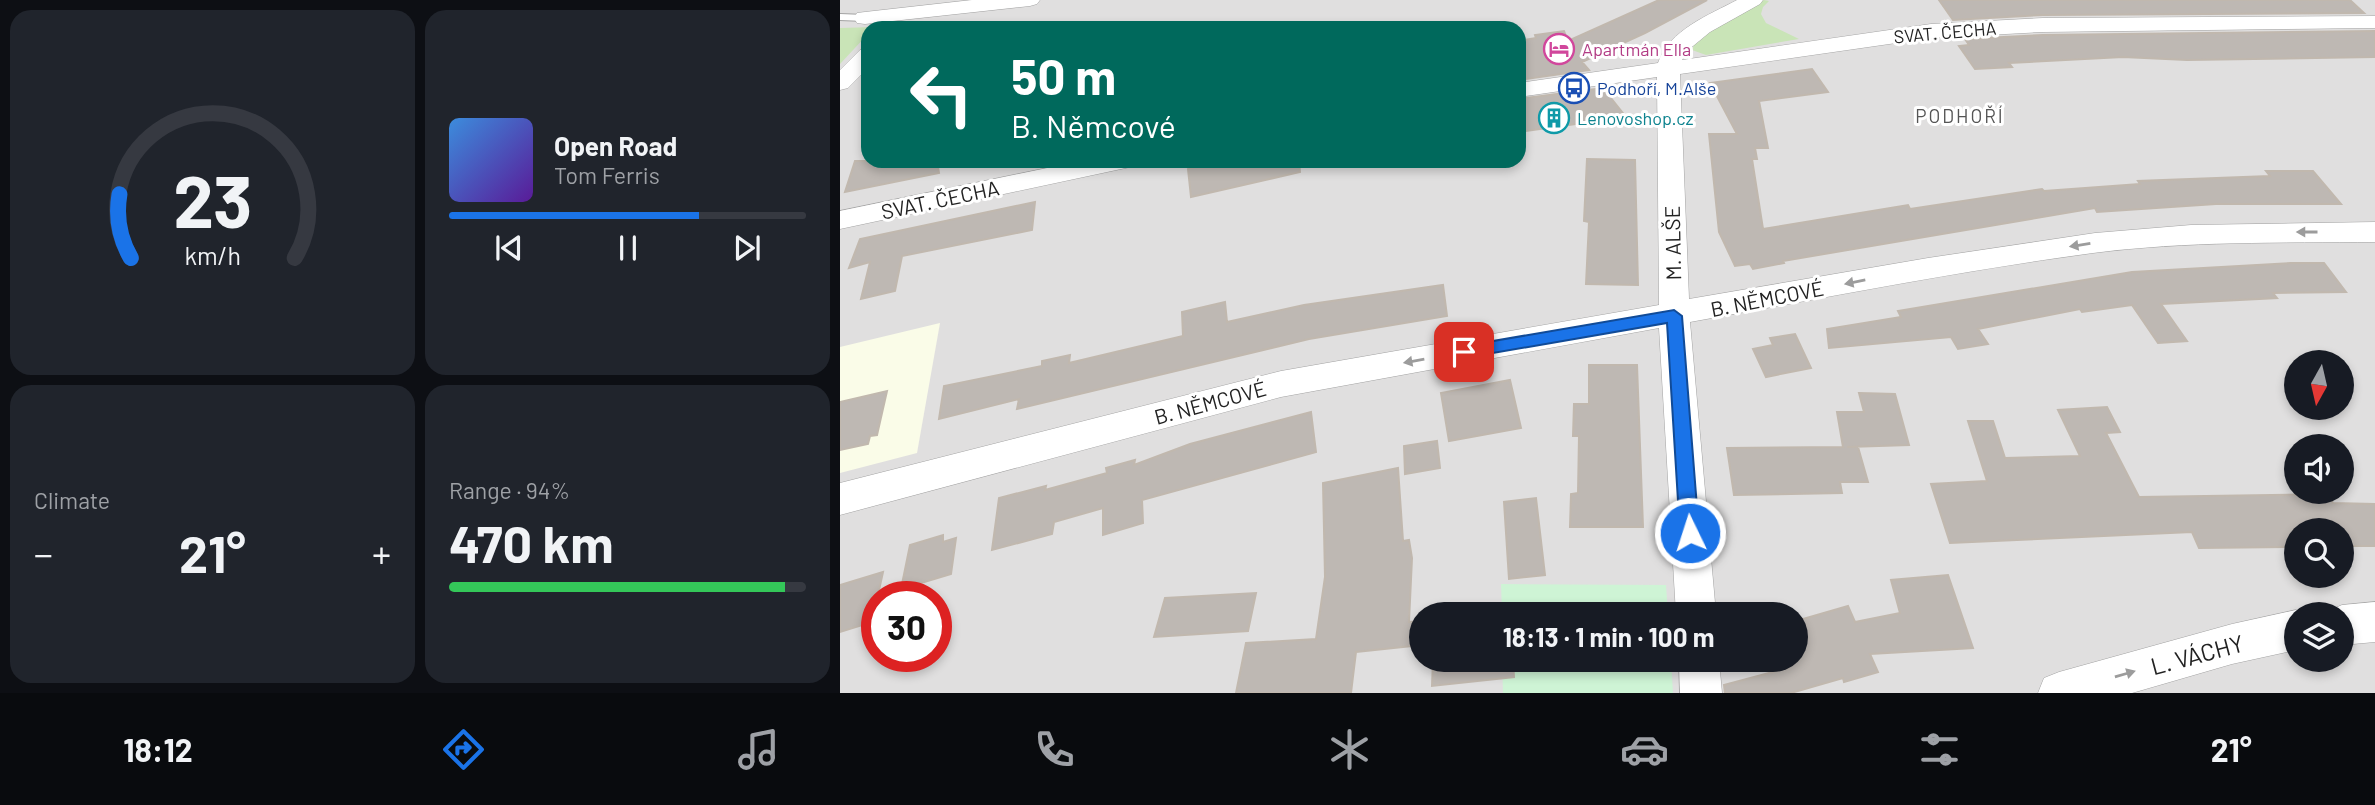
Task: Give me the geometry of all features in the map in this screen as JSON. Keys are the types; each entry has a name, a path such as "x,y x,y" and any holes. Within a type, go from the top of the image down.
{"street":[{"path":"865,18 902,21 1030,0"},
{"path":"1668,68 1672,53 1686,38 1754,0"},
{"name":"SVAT. ČECHA","path":"1526,89 1931,31 1987,27 2375,22"},
{"path":"840,83 861,62"},
{"name":"M. ALŠE","path":"1668,68 1674,316 1695,602"},
{"name":"SVAT. ČECHA","path":"840,220 1088,168"},
{"name":"B. NĚMCOVÉ","path":"840,499 1281,384 1674,316 1928,268 2095,243 2191,235 2375,232"},
{"path":"2354,624 2375,622"},
{"name":"L. VÁCHY","path":"2059,693 2232,644 2284,633"},
{"path":"1700,672 1702,693"}],"lane":[{"path":"840,17 865,18"}],"shaded area":[{"path":"840,0 2375,0 2375,693 840,693"},
{"path":"940,323 917,453 840,473 840,347"}],"green space":[{"path":"1764,0 1769,1 1761,14 1766,23 1799,39 1706,55 1692,50 1696,40"},
{"path":"861,27 861,42 840,64 840,28"},
{"path":"1501,584 1666,585 1667,602 1502,602"},
{"path":"1502,672 1672,672 1673,693 1503,693"}],"building":[{"path":"1659,0 1707,0 1582,62 1589,70 1526,79 1526,40 1536,38 1535,35 1564,31 1568,41"},
{"path":"1939,0 2350,0 2364,13 2043,15 1953,20"},
{"path":"2375,31 2375,57 2187,60 2123,57 2009,63 2012,67 1975,69 1959,46 1969,45 1965,39 2043,35"},
{"path":"1812,69 1828,92 1759,101 1768,148 1755,148 1757,159 1752,159 1763,229 1908,205 1910,209 2042,189 2140,184 2138,181 2270,176 2266,171 2313,171 2341,204 2216,204 2097,212 2095,208 1783,261 1784,263 1753,269 1750,264 1735,266 1719,232 1709,134 1737,134 1710,83"},
{"path":"1603,88 1626,117 1526,131 1526,98"},
{"path":"1587,159 1635,160 1638,285 1586,284 1589,222 1584,221"},
{"path":"855,161 861,161 861,168 938,168 939,173 845,192"},
{"path":"1300,168 1300,172 1191,197 1188,169"},
{"path":"1035,202 1032,230 902,256 895,291 861,299 870,262 849,268 860,239"},
{"path":"2324,263 2346,292 2273,293 2277,298 2161,304 2187,341 2158,343 2132,305 2082,312 2080,309 1978,329 1988,344 1958,349 1951,337 1829,348 1827,329 1901,317 1898,311 2132,272"},
{"path":"1443,285 1447,316 1309,339 1017,409 1019,399 939,419 944,386 1042,366 1042,361 1070,355 1069,363 1183,336 1182,312 1225,302 1227,322 1304,305"},
{"path":"1795,334 1811,368 1766,377 1753,349 1773,345 1770,338"},
{"path":"1589,365 1637,365 1643,527 1570,527 1571,494 1578,493 1579,436 1573,436 1574,404 1589,404"},
{"path":"1510,380 1521,428 1449,441 1441,393"},
{"path":"887,391 877,435 870,436 868,444 840,450 840,402"},
{"path":"1859,393 1895,394 1909,445 1847,447 1858,447 1868,482 1840,482 1842,493 1734,495 1727,448 1843,447 1837,412 1864,412"},
{"path":"2107,407 2120,432 2106,433 2139,497 2284,495 2284,504 2375,504 2375,546 2354,546 2354,518 2284,518 2284,547 2199,548 2192,532 1950,543 1931,484 1987,481 1968,421 1993,421 2005,458 2080,456 2058,410"},
{"path":"1311,412 1316,452 1142,500 1143,523 1103,535 1103,508 1054,522 1052,534 992,550 999,498 1046,486 1045,490 1107,473 1106,468 1135,460 1134,465 1190,444"},
{"path":"1437,441 1440,468 1405,474 1404,446"},
{"path":"1398,468 1403,541 1409,540 1412,558 1409,646 1356,652 1351,693 1236,693 1246,643 1316,639 1325,577 1323,483"},
{"path":"1536,498 1545,575 1509,579 1504,502"},
{"path":"943,535 943,542 956,538 951,574 928,581 903,581 910,545"},
{"path":"883,572 881,581 861,581 861,625 840,632 840,585"},
{"path":"1948,575 1973,648 1870,654 1878,672 1844,682 1843,678 1791,693 1725,693 1724,685 1773,672 1808,672 1808,618 1848,606 1855,622 1900,613 1891,580"},
{"path":"1256,593 1248,631 1154,637 1165,598"},
{"path":"1433,672 1514,672 1514,677 1432,686"}],"place":[{"name":"Apartmán Ella","path":"1559,49"},
{"name":"Podhoří, M.Alše","path":"1574,88"},
{"name":"Lenovoshop.cz","path":"1554,118"}],"district":[{"name":"PODHOŘÍ","path":"1960,115"}],"route":[{"path":"1464,352 1674,316 1690,533"}]}
